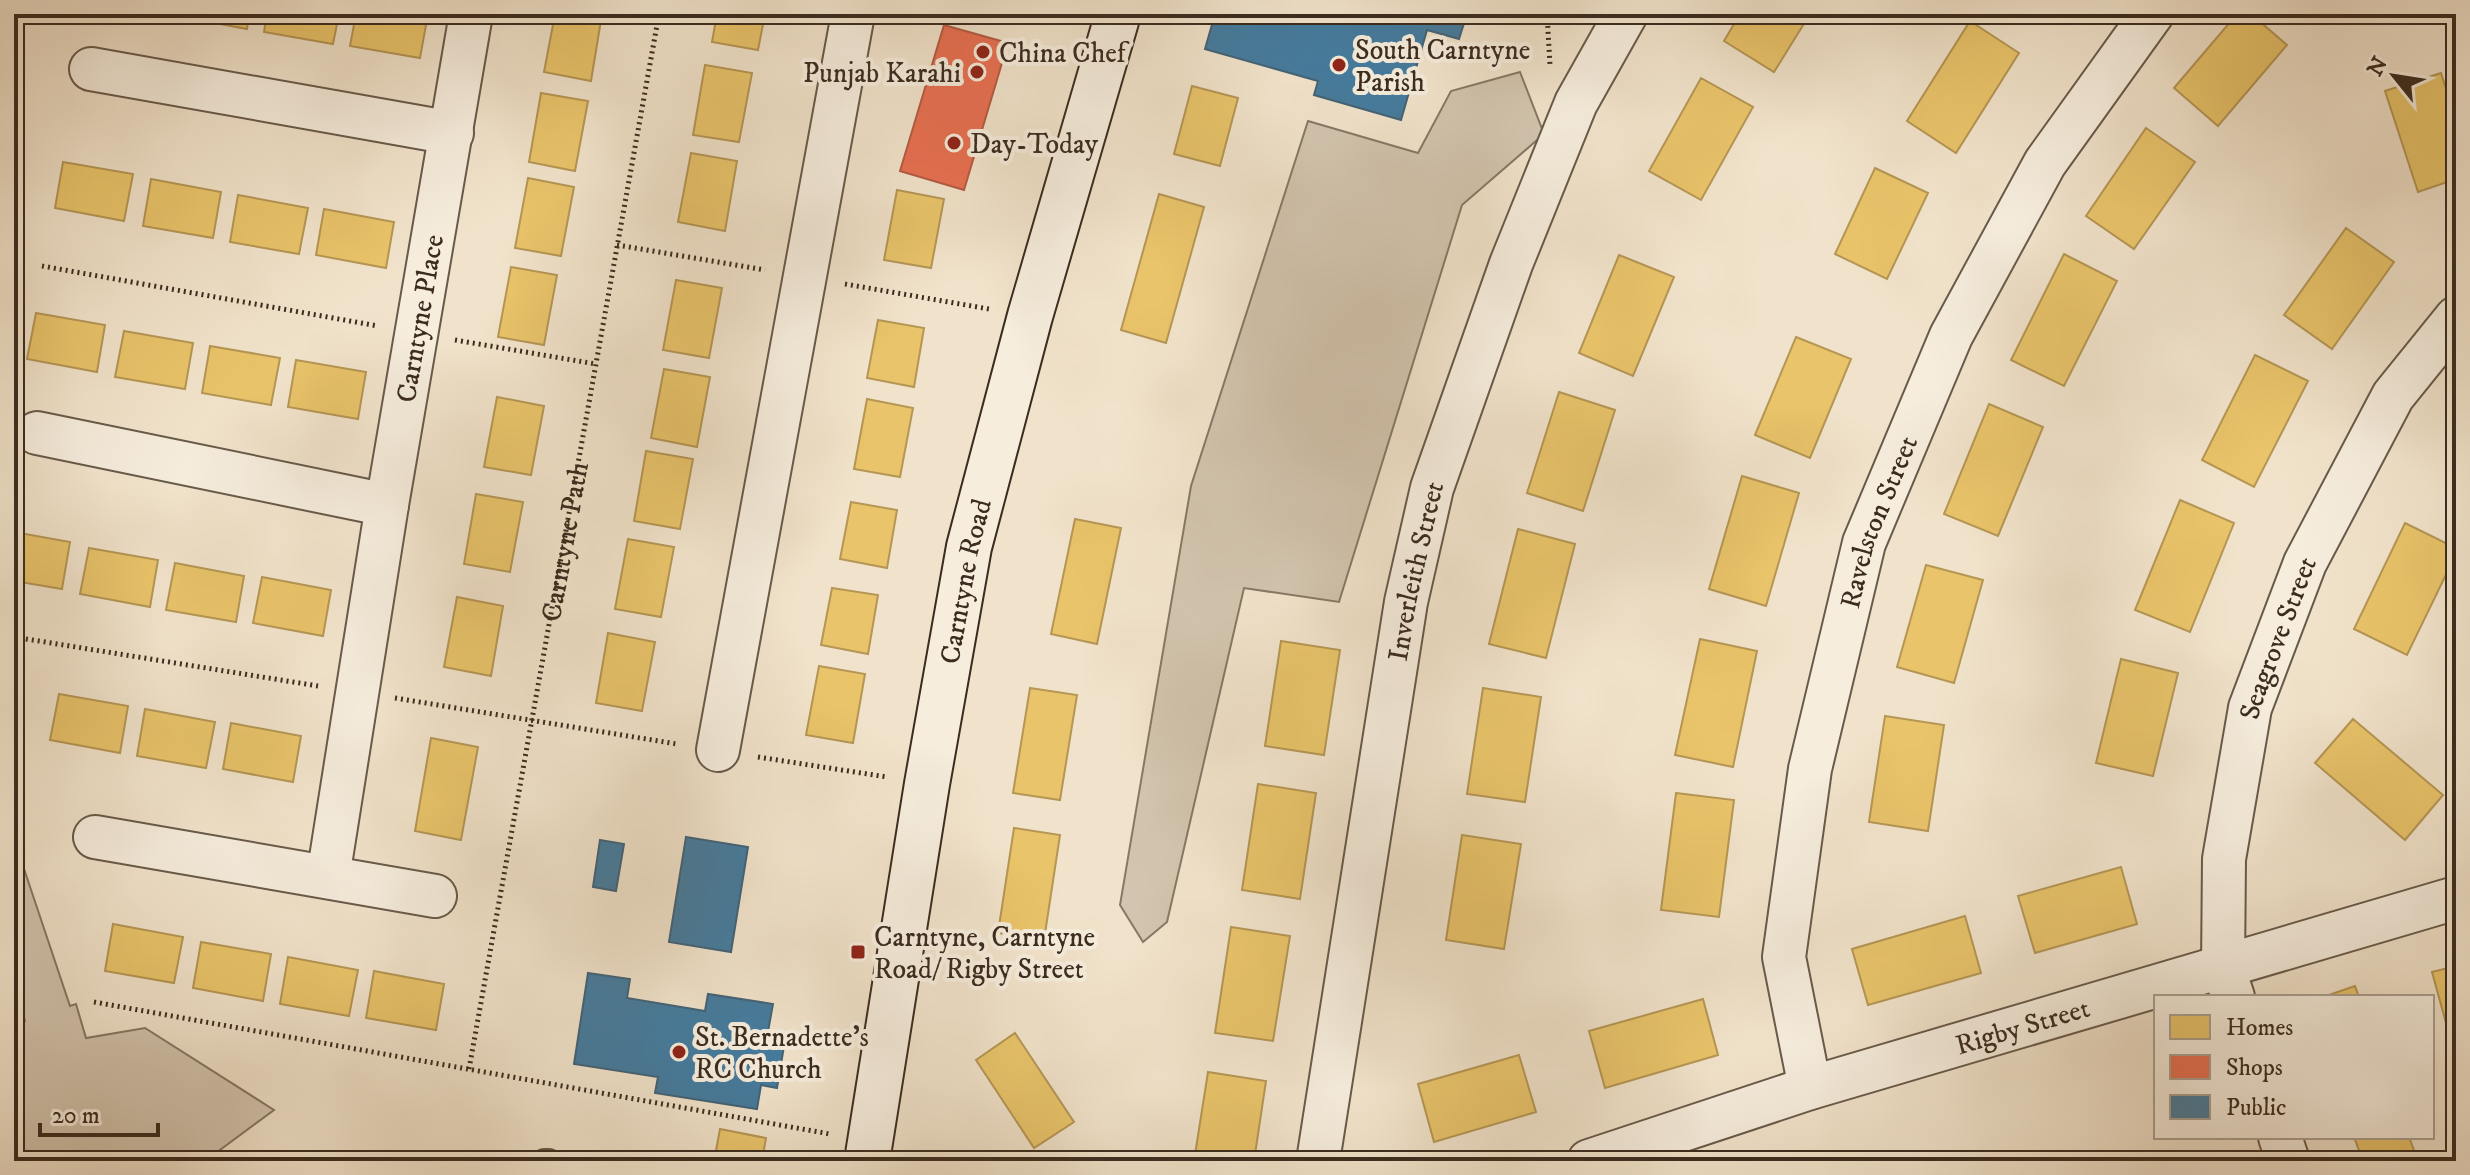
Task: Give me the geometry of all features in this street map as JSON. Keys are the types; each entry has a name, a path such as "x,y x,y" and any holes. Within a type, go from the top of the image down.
{"street":[{"name":"Carntyne Place","path":"328,877 387,505 471,14"},
{"path":"718,750 853,14"},
{"name":"Carntyne Road","path":"869,1151 927,784 969,547 1030,316 1118,14"},
{"name":"Inverleith Street","path":"1318,1161 1406,602 1432,488 1511,264 1570,118 1626,14"},
{"name":"Ravelston Street","path":"1810,1088 1784,957 1810,769 1864,543 1951,336 2045,163 2152,14"},
{"path":"91,69 452,133"},
{"name":"Seagrove Street","path":"2228,982 2224,859 2250,708 2305,563 2378,424 2393,396 2456,318"},
{"path":"37,433 387,505"},
{"path":"95,837 435,896"},
{"name":"Rigby Street","path":"2177,995 2228,982 2456,898"},
{"name":"Rigby Street","path":"1589,1161 1810,1088 2154,1001"},
{"path":"2281,1139 2288,1161"}],"path":[{"name":"Carntyne Path","path":"469,1069 659,14"},
{"path":"42,266 596,364"},
{"path":"14,637 927,784"},
{"path":"94,1002 469,1069 869,1151"}],"shaded area":[{"path":"1520,72 1544,134 1462,205 1339,602 1244,588 1167,922 1143,942 1120,905 1191,486 1308,121 1418,153 1451,91"},
{"path":"14,839 70,1006 76,1004 86,1038 145,1028 274,1110 205,1161 14,1161 14,1025 25,1021 14,986"}],"building: Homes":[{"path":"178,14 249,14 247,29"},
{"path":"267,14 339,14 333,44 264,32"},
{"path":"356,14 428,14 420,58 350,46"},
{"path":"555,14 602,14 591,81 544,72"},
{"path":"717,14 765,14 758,50 712,42"},
{"path":"1740,14 1810,14 1774,72 1724,41"},
{"path":"2237,14 2251,14 2287,45 2218,126 2174,88"},
{"path":"1970,21 2019,53 1956,153 1907,121"},
{"path":"705,65 752,73 739,142 693,135"},
{"path":"2441,73 2456,119 2456,179 2418,192 2385,91"},
{"path":"1701,78 1753,107 1701,200 1649,171"},
{"path":"1192,86 1238,98 1220,166 1174,154"},
{"path":"541,93 588,101 575,171 529,162"},
{"path":"2146,128 2195,162 2134,249 2086,216"},
{"path":"691,153 737,161 725,231 678,222"},
{"path":"63,162 133,174 124,221 55,208"},
{"path":"1875,168 1928,193 1887,279 1835,254"},
{"path":"528,178 574,187 561,256 515,248"},
{"path":"151,179 221,192 213,238 143,226"},
{"path":"897,190 944,199 931,268 884,260"},
{"path":"1159,194 1204,207 1166,343 1121,330"},
{"path":"238,195 308,208 299,254 230,242"},
{"path":"324,209 394,222 386,268 316,255"},
{"path":"2346,228 2394,262 2332,349 2284,315"},
{"path":"2064,254 2117,281 2064,386 2011,360"},
{"path":"1619,255 1674,277 1633,376 1579,353"},
{"path":"511,267 557,275 544,345 498,337"},
{"path":"676,280 722,288 709,358 663,350"},
{"path":"36,313 105,325 97,372 27,359"},
{"path":"878,320 924,328 914,387 867,378"},
{"path":"124,331 193,343 185,389 115,377"},
{"path":"1796,337 1851,359 1810,458 1755,435"},
{"path":"210,346 280,358 271,405 202,393"},
{"path":"2255,355 2308,381 2254,487 2202,460"},
{"path":"296,360 366,372 358,419 288,407"},
{"path":"664,369 710,377 697,447 651,438"},
{"path":"1559,392 1615,410 1583,511 1527,493"},
{"path":"497,397 544,406 531,475 484,467"},
{"path":"867,399 913,408 900,477 854,469"},
{"path":"1989,404 2043,427 1998,536 1944,514"},
{"path":"646,451 693,459 680,529 634,521"},
{"path":"1742,476 1799,493 1766,606 1709,589"},
{"path":"476,494 523,502 510,572 464,564"},
{"path":"2180,500 2234,523 2190,632 2135,610"},
{"path":"851,502 897,510 887,568 840,559"},
{"path":"1075,519 1121,528 1097,644 1051,634"},
{"path":"2405,523 2456,548 2456,554 2407,655 2354,629"},
{"path":"1518,529 1575,544 1546,658 1489,644"},
{"path":"14,532 70,542 62,589 14,581"},
{"path":"628,539 674,547 661,617 615,609"},
{"path":"89,548 158,560 150,607 80,594"},
{"path":"175,563 244,576 236,622 166,610"},
{"path":"1926,565 1983,580 1954,683 1897,667"},
{"path":"262,577 331,590 323,636 253,623"},
{"path":"832,588 878,595 868,654 821,645"},
{"path":"457,597 503,606 491,676 444,667"},
{"path":"608,633 655,642 642,711 596,703"},
{"path":"1700,639 1757,651 1733,767 1675,755"},
{"path":"1281,641 1340,650 1324,755 1265,746"},
{"path":"2121,659 2178,673 2153,776 2096,763"},
{"path":"819,666 865,674 853,743 806,735"},
{"path":"1030,688 1077,695 1060,800 1013,793"},
{"path":"1483,688 1541,697 1525,802 1467,794"},
{"path":"59,694 128,706 120,753 50,740"},
{"path":"145,709 215,722 206,768 137,756"},
{"path":"1885,716 1944,725 1928,831 1869,822"},
{"path":"2353,719 2443,795 2405,840 2315,763"},
{"path":"231,723 301,736 293,782 223,769"},
{"path":"431,738 478,747 461,840 415,831"},
{"path":"1258,784 1316,793 1300,899 1242,890"},
{"path":"1676,793 1734,800 1719,917 1661,910"},
{"path":"1014,828 1060,835 1044,940 998,933"},
{"path":"1462,835 1521,844 1504,949 1446,940"},
{"path":"2121,867 2137,924 2035,953 2018,896"},
{"path":"1965,916 1981,973 1868,1005 1852,949"},
{"path":"113,924 183,937 174,983 105,971"},
{"path":"1231,927 1290,936 1273,1041 1215,1033"},
{"path":"201,942 271,954 263,1001 193,988"},
{"path":"288,957 358,970 349,1016 280,1004"},
{"path":"2456,966 2456,1021 2446,1023 2432,972"},
{"path":"374,971 444,984 436,1030 366,1018"},
{"path":"2355,986 2358,995 2329,995"},
{"path":"1703,999 1718,1055 1605,1088 1589,1031"},
{"path":"1015,1033 1074,1122 1034,1148 976,1060"},
{"path":"1519,1055 1536,1112 1434,1142 1418,1084"},
{"path":"1208,1072 1266,1081 1254,1161 1194,1161"},
{"path":"720,1129 766,1138 762,1161 714,1161"},
{"path":"2355,1139 2410,1139 2418,1161 2363,1161"}],"building: Shops":[{"path":"944,25 1008,43 964,190 900,171"}],"building: Public":[{"name":"South Carntyne Parish","path":"1215,14 1467,14 1459,39 1427,30 1401,120 1314,95 1318,81 1205,49"},
{"path":"686,837 748,847 731,952 669,942"},
{"path":"600,840 624,844 616,891 593,887"},
{"name":"St. Bernadette's RC Church","path":"588,973 630,979 627,998 705,1011 708,994 773,1004 767,1037 785,1040 777,1088 761,1085 757,1109 655,1093 658,1077 574,1064"}],"place":[{"name":"China Chef","path":"983,52"},
{"name":"South Carntyne Parish","path":"1339,65"},
{"name":"Punjab Karahi","path":"977,72"},
{"name":"Day-Today","path":"954,143"},
{"name":"Carntyne, Carntyne Road/ Rigby Street","path":"858,952"},
{"name":"St. Bernadette's RC Church","path":"679,1052"}]}
